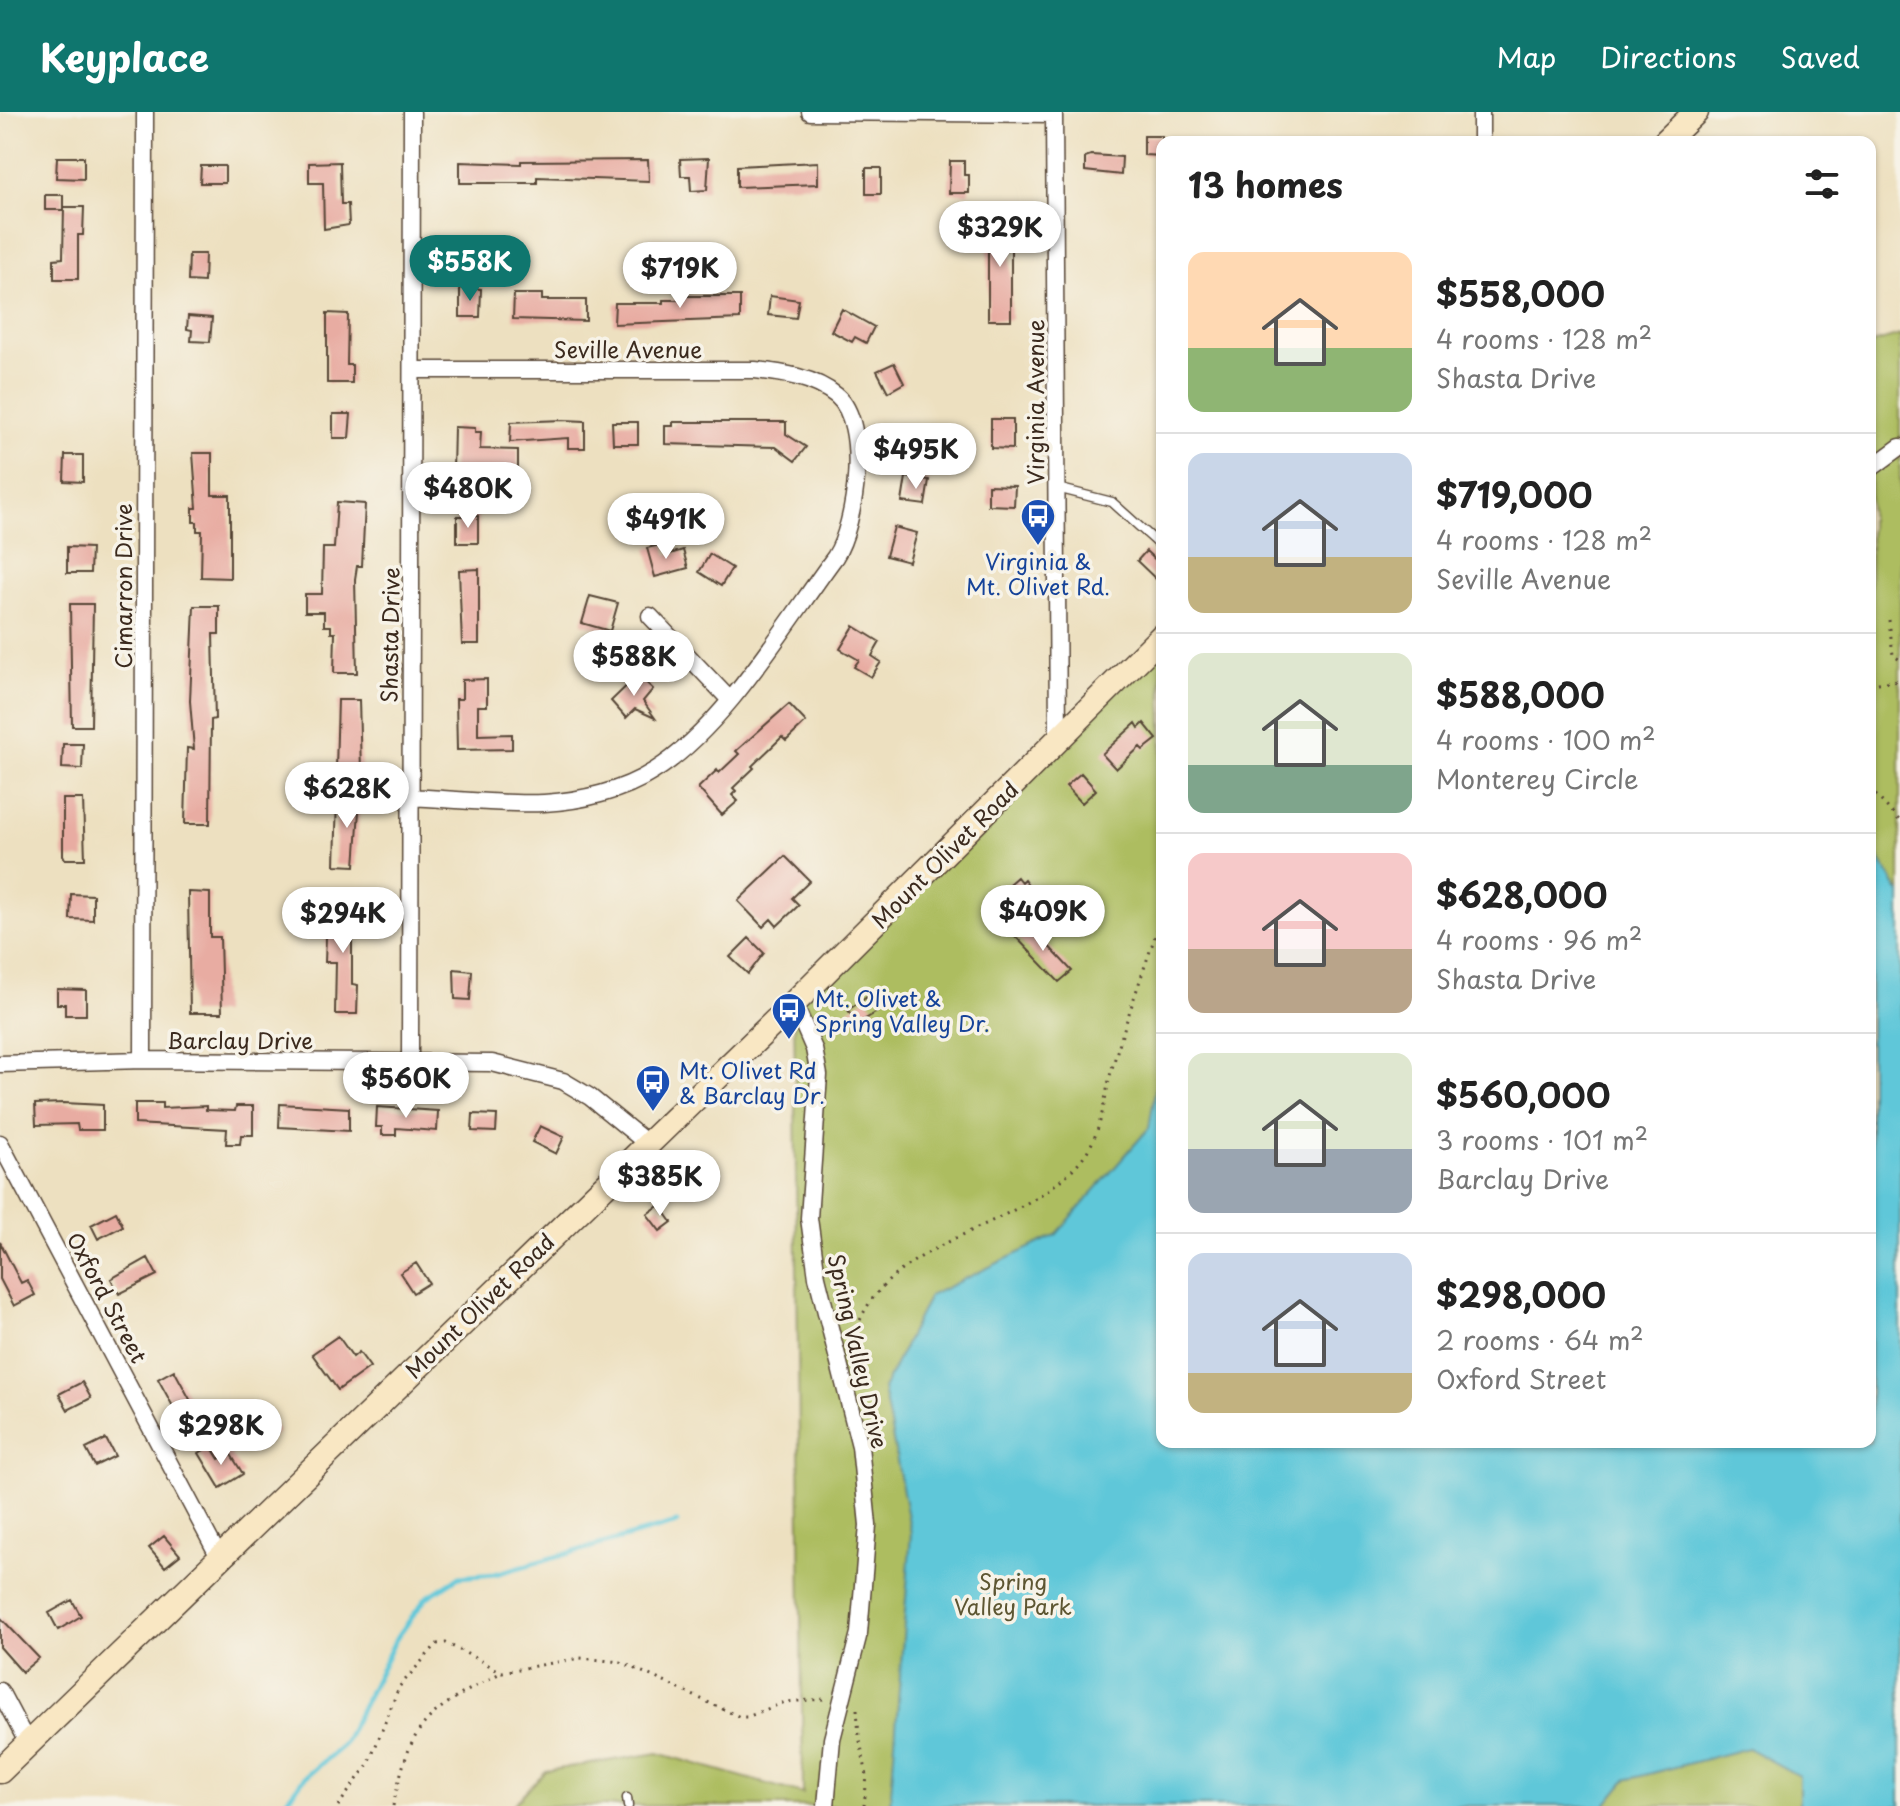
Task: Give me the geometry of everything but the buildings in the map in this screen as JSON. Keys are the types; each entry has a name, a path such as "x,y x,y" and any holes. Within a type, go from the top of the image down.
{"street":[{"name":"Cimarron Drive","path":"143,1060 145,112"},
{"name":"Shasta Drive","path":"410,1062 409,797 414,370 412,112"},
{"path":"810,112 1054,113"},
{"path":"1481,112 1481,136"},
{"path":"1671,136 1696,112"},
{"name":"Virginia Avenue","path":"1054,113 1058,739"},
{"name":"Seville Avenue","path":"414,370 755,370 788,373 837,396 846,408 854,430 856,466 853,504 843,544 729,699"},
{"path":"1876,465 1900,447"},
{"path":"409,797 544,803 623,787 654,772 684,749 729,699 650,616"},
{"name":"Mount Olivet Road","path":"0,1771 794,1003 1156,642"},
{"name":"Spring Valley Drive","path":"794,1003 814,1049 819,1075 809,1218 815,1263 860,1446 868,1525 859,1633 828,1765 826,1806"},
{"name":"Barclay Drive","path":"0,1064 143,1060 492,1063 563,1081 590,1097 648,1144"},
{"name":"Oxford Street","path":"0,1143 219,1557"},
{"path":"0,1691 28,1744"}],"lane":[{"path":"1057,488 1112,502 1156,542"}],"path":[{"path":"1889,620 1893,655 1900,660"},
{"path":"1876,683 1900,680"},
{"path":"1876,795 1900,821"},
{"path":"852,1345 862,1309 886,1280 1059,1183 1087,1152 1096,1136 1111,1071 1156,933"},
{"path":"338,1806 369,1763 399,1687 437,1644 446,1643 502,1672"},
{"path":"393,1806 404,1763 427,1716 502,1672 580,1658 621,1662 731,1714 747,1717 785,1702 842,1699 854,1704 860,1715 859,1736 867,1776 864,1806"}],"green space":[{"name":"Spring Valley Park","path":"1900,335 1900,1806 512,1806 546,1771 658,1753 803,1794 794,1003 1156,641 1156,1448 1876,1448 1876,342"}],"water":[{"name":"Spring Valley Park","path":"1876,854 1900,893 1900,1806 1799,1806 1799,1776 1748,1748 1626,1780 1605,1806 890,1806 911,1533 883,1389 929,1296 1056,1235 1149,1128 1156,1085 1156,1448 1876,1448"}],"waterway":[{"path":"282,1806 304,1778 343,1745 396,1639 426,1598 459,1577 495,1574 677,1523"}],"place":[{"name":"Virginia & Mt. Olivet Rd.","path":"1038,547"},
{"name":"Mt. Olivet & Spring Valley Dr.","path":"789,1041"},
{"name":"Mt. Olivet Rd & Barclay Dr.","path":"653,1113"}]}
